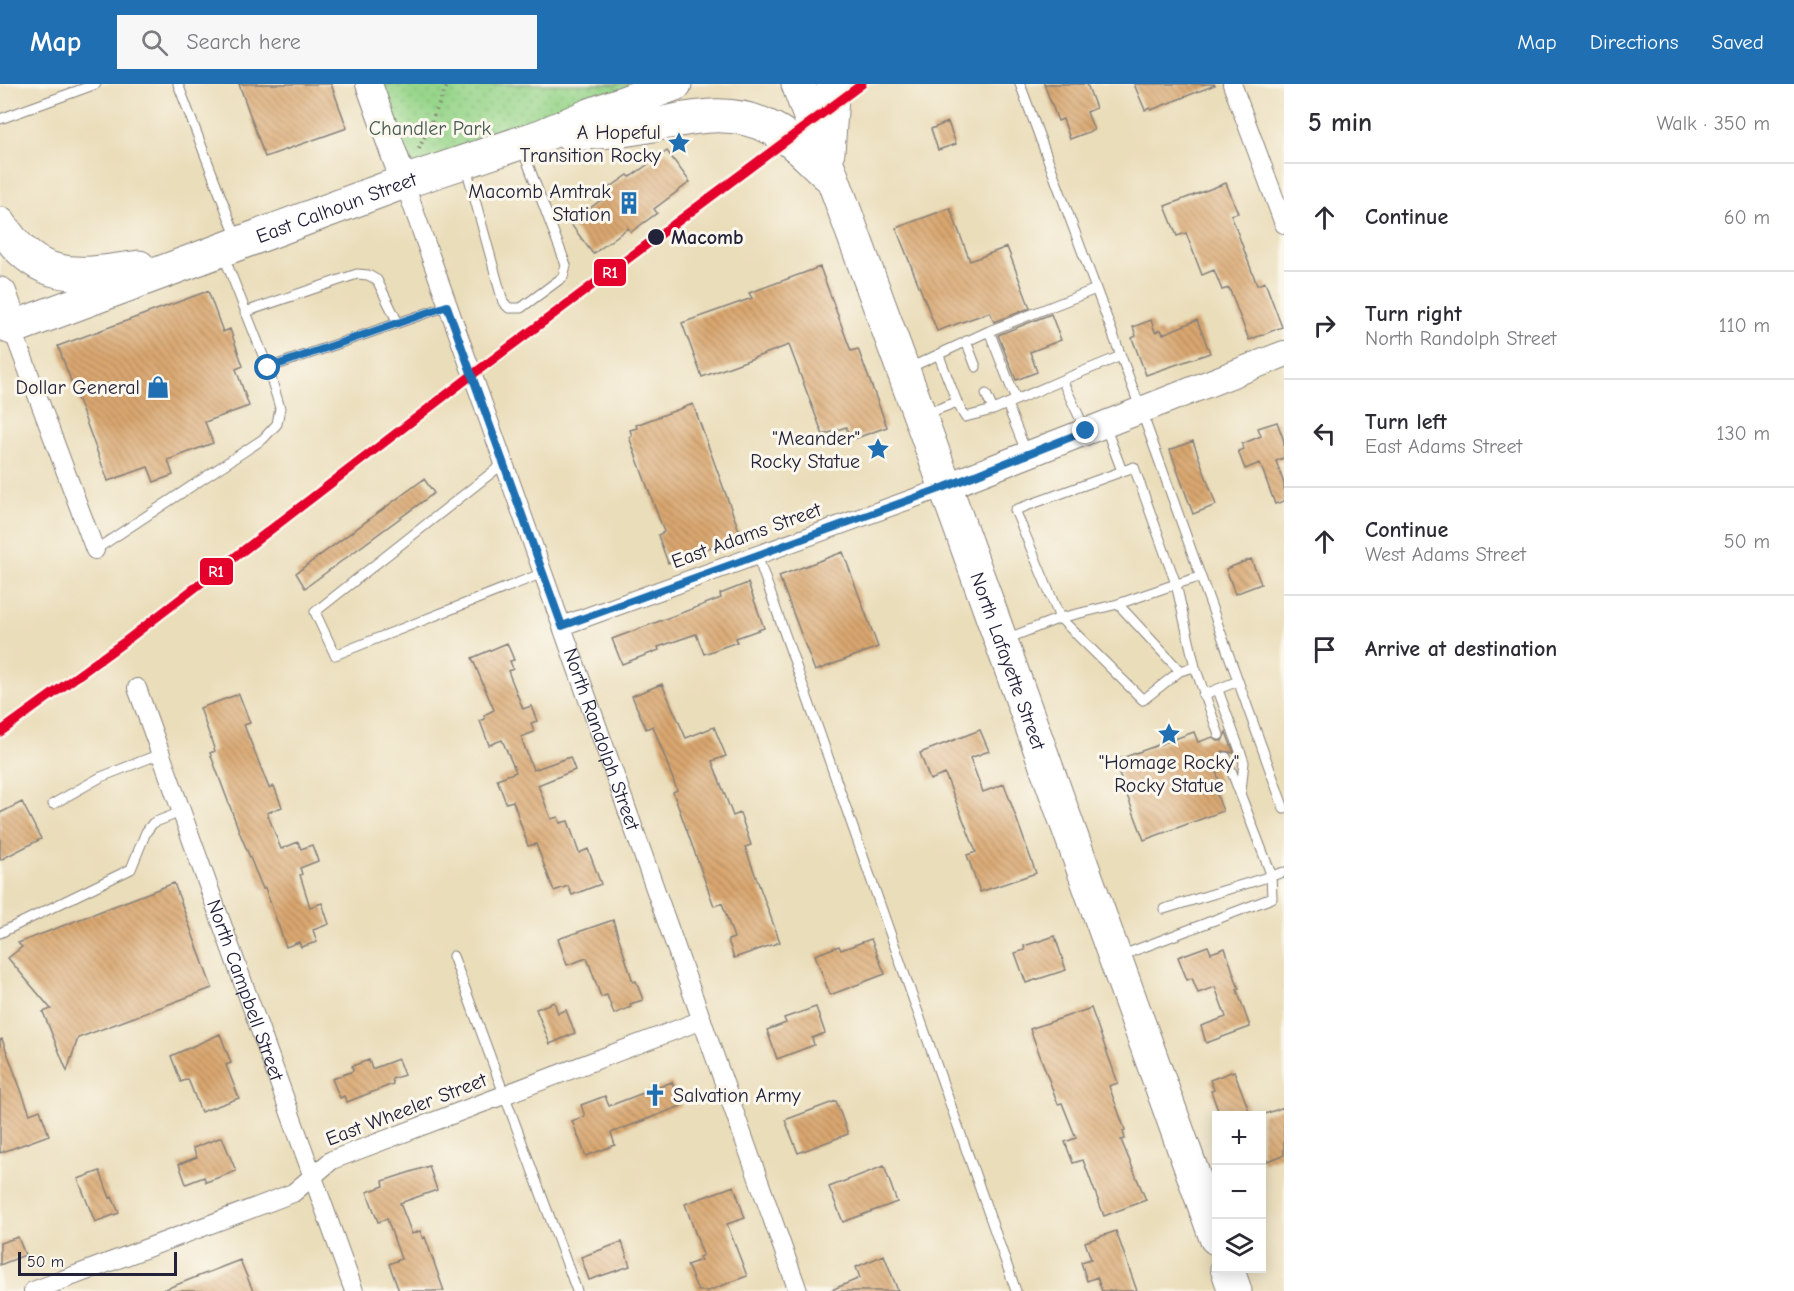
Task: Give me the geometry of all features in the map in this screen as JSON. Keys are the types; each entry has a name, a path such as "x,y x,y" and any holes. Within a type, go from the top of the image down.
{"highway":[{"name":"East Calhoun Street","path":"6,330 404,182 530,140 675,84"},
{"name":"North Lafayette Street","path":"798,84 1212,1227"},
{"path":"830,173 833,84"},
{"path":"530,140 628,129 708,115 741,116 774,129 830,173"},
{"path":"0,224 11,241 31,259 53,270 71,274 120,270 224,249"},
{"path":"0,294 6,330"},
{"path":"1228,1273 1235,1291"}],"street":[{"name":"North Randolph Street","path":"369,84 798,1291"},
{"path":"1233,84 1284,224"},
{"path":"6,330 95,550"},
{"path":"945,487 1284,354"},
{"name":"East Adams Street","path":"562,626 945,487"},
{"name":"North Campbell Street","path":"136,688 354,1291"},
{"name":"East Wheeler Street","path":"33,1291 293,1192 332,1160 702,1020"}],"lane":[{"path":"0,119 96,84"},
{"path":"95,550 263,439 277,424 280,408 268,368 245,312 224,249 178,84"},
{"path":"1020,84 1141,410 1284,809"},
{"path":"464,162 503,302 509,308 520,308 563,277 566,265 530,140"},
{"path":"245,312 357,274 368,275 377,280 398,323"},
{"path":"903,370 939,356 989,331 1096,289"},
{"path":"268,368 447,306"},
{"path":"989,331 1027,454"},
{"path":"966,341 976,367"},
{"path":"939,356 965,417 993,410 1120,356"},
{"path":"1062,380 1122,471"},
{"path":"986,394 993,410"},
{"path":"920,416 957,402"},
{"path":"504,463 315,612 335,655 543,573"},
{"path":"1195,667 1180,671 1143,700 1060,618 1015,510 1134,467 1176,584 1195,667 1219,735"},
{"path":"757,555 1016,1291"},
{"path":"1001,641 1060,618 1118,604 1200,577"},
{"path":"1118,604 1180,671"},
{"path":"1203,695 1238,681"},
{"path":"1218,690 1244,762 1240,794"},
{"path":"53,804 101,777 160,754"},
{"path":"1115,958 1272,898 1271,874 1226,757"},
{"path":"0,933 131,869 146,832 153,823 181,812"},
{"path":"1164,909 1271,874 1284,872"},
{"path":"453,956 577,1291"}],"path":[{"path":"404,182 448,84"}],"green space":[{"name":"Chandler Park","path":"369,84 675,84 404,182"}],"building":[{"path":"239,84 331,84 347,128 265,157"},
{"path":"1044,84 1087,84 1096,108 1087,112 1094,130 1070,139 1063,119 1058,121"},
{"path":"1134,84 1215,85 1151,110 1150,108 1145,110"},
{"path":"948,122 956,144 938,150 931,129"},
{"name":"Macomb Amtrak Station","path":"667,151 690,182 654,209 657,213 631,232 628,228 593,254 570,223 605,197 602,193"},
{"path":"1226,183 1238,213 1231,215 1257,285 1265,282 1282,327 1249,340 1229,288 1222,290 1214,270 1202,275 1186,233 1177,236 1165,206"},
{"path":"950,208 970,261 1007,247 1030,308 994,322 990,312 937,331 896,228"},
{"path":"820,267 851,351 858,349 887,427 851,440 846,427 823,435 789,345 702,377 682,323 752,298 749,293"},
{"name":"Dollar General","path":"208,291 223,332 230,329 243,366 236,369 249,406 205,422 213,443 168,460 173,475 154,482 148,467 108,481 58,346"},
{"path":"1051,314 1061,340 1030,352 1037,372 1016,380 998,335"},
{"path":"1151,320 1155,332 1161,330 1163,334 1197,320 1210,353 1146,375 1132,338 1136,336 1133,327"},
{"path":"693,404 741,536 668,563 658,535 664,532 629,437 632,436 630,430 637,428 636,425"},
{"path":"1277,422 1284,441 1284,458 1276,461 1284,484 1284,501 1275,504 1260,463 1245,469 1238,451 1244,449 1242,444 1261,436 1258,428"},
{"path":"1193,441 1216,505 1193,514 1170,450"},
{"path":"424,479 434,493 305,588 296,573"},
{"path":"843,552 878,647 815,671 779,576"},
{"path":"1251,559 1261,584 1235,594 1226,569"},
{"path":"748,583 764,628 736,638 737,642 704,654 696,634 658,647 659,650 622,664 612,639 721,598 720,594"},
{"path":"507,643 514,660 510,661 513,669 508,671 523,709 531,706 537,721 531,723 534,732 521,737 533,770 570,757 575,770 538,785 551,819 558,817 560,823 568,821 579,853 588,849 601,884 572,895 568,886 554,891 536,844 528,846 513,801 506,803 497,779 516,772 502,740 489,745 480,721 485,719 484,715 494,710 472,658"},
{"path":"662,684 686,738 714,727 726,756 712,761 733,816 740,813 751,845 745,847 780,942 734,958 728,940 734,938 722,903 714,906 673,792 677,790 653,726 646,729 632,696"},
{"path":"239,694 250,723 244,725 269,788 274,786 282,807 267,813 281,849 298,842 301,849 312,845 318,861 300,868 302,874 300,875 310,907 322,903 329,924 313,930 317,942 301,947 299,942 286,947 265,888 263,889 241,836 210,753 215,751 200,708"},
{"path":"980,730 989,751 970,758 983,792 1004,784 1036,873 980,892 967,855 976,852 945,774 930,780 920,753"},
{"path":"1194,732 1198,742 1213,737 1217,741 1222,741 1226,732 1234,753 1223,751 1220,760 1213,763 1220,783 1213,785 1223,811 1144,840 1114,761"},
{"path":"22,802 41,839 0,860 0,813"},
{"path":"174,883 212,988 78,1038 67,1071 43,1012 51,1009 8,958 22,947 18,943"},
{"path":"613,920 633,982 636,981 643,1000 630,1004 631,1007 614,1014 607,995 601,997 587,958 567,965 558,939"},
{"path":"1055,936 1066,970 1026,983 1015,953 1025,950 1024,946"},
{"path":"871,939 885,974 830,995 815,955 839,946 841,950"},
{"path":"1208,946 1211,953 1225,948 1250,1027 1206,1043 1201,1026 1226,1017 1215,987 1198,993 1192,978 1187,980 1178,957"},
{"path":"554,1002 558,1013 566,1010 575,1033 550,1044 536,1009"},
{"path":"816,1007 825,1033 812,1038 814,1045 777,1059 767,1030 786,1023 784,1018"},
{"path":"1091,1008 1118,1083 1109,1086 1125,1130 1123,1131 1125,1139 1121,1140 1146,1200 1104,1216 1083,1160 1073,1163 1065,1142 1076,1138 1062,1103 1058,1104 1030,1029"},
{"path":"220,1034 231,1063 226,1065 239,1098 201,1112 188,1079 181,1082 171,1056"},
{"path":"2,1039 30,1114 40,1110 49,1135 0,1153 0,1040"},
{"path":"398,1059 404,1075 392,1079 393,1084 347,1102 344,1096 340,1098 332,1079 353,1071 352,1066 369,1060 372,1069"},
{"path":"1234,1071 1249,1111 1218,1111 1211,1091 1214,1090 1210,1080"},
{"path":"672,1082 681,1106 611,1133 615,1145 586,1156 572,1121 585,1116 581,1105 605,1096 609,1106"},
{"path":"836,1101 848,1134 798,1153 785,1120"},
{"path":"1284,1107 1284,1155 1266,1162 1266,1114"},
{"path":"222,1137 236,1171 206,1182 204,1177 186,1184 179,1164 197,1157 193,1148"},
{"path":"429,1166 437,1190 400,1203 412,1234 420,1231 423,1238 425,1237 444,1291 399,1291 389,1264 401,1259 387,1219 378,1222 367,1192 384,1186 383,1181"},
{"path":"884,1166 897,1202 843,1222 829,1187"},
{"path":"100,1171 110,1198 112,1197 119,1213 95,1222 78,1179"},
{"path":"734,1186 745,1218 727,1224 747,1276 708,1291 698,1291 687,1265 701,1260 699,1257 703,1255 685,1204"},
{"path":"1116,1231 1137,1291 1102,1291 1097,1277 1087,1281 1081,1262 1091,1259 1085,1242"},
{"path":"18,1237 25,1255 0,1265 0,1243"},
{"path":"622,1242 630,1266 589,1280 581,1257"},
{"path":"884,1255 898,1291 829,1291 860,1278 856,1267"},
{"path":"240,1260 253,1291 163,1291 163,1290"}],"transit line":[{"name":"R1","path":"0,732 123,643 472,375 862,84"}],"place":[{"name":"A Hopeful Transition Rocky","path":"679,143"},
{"name":"Macomb Amtrak Station","path":"629,203"},
{"name":"Macomb","path":"656,237"},
{"name":"Dollar General","path":"158,387"},
{"name":"\"Meander\" Rocky Statue","path":"878,449"},
{"name":"\"Homage Rocky\" Rocky Statue","path":"1169,734"},
{"name":"Salvation Army","path":"655,1095"}],"route":[{"path":"268,368 447,306 562,626 945,487 1086,431"}]}
